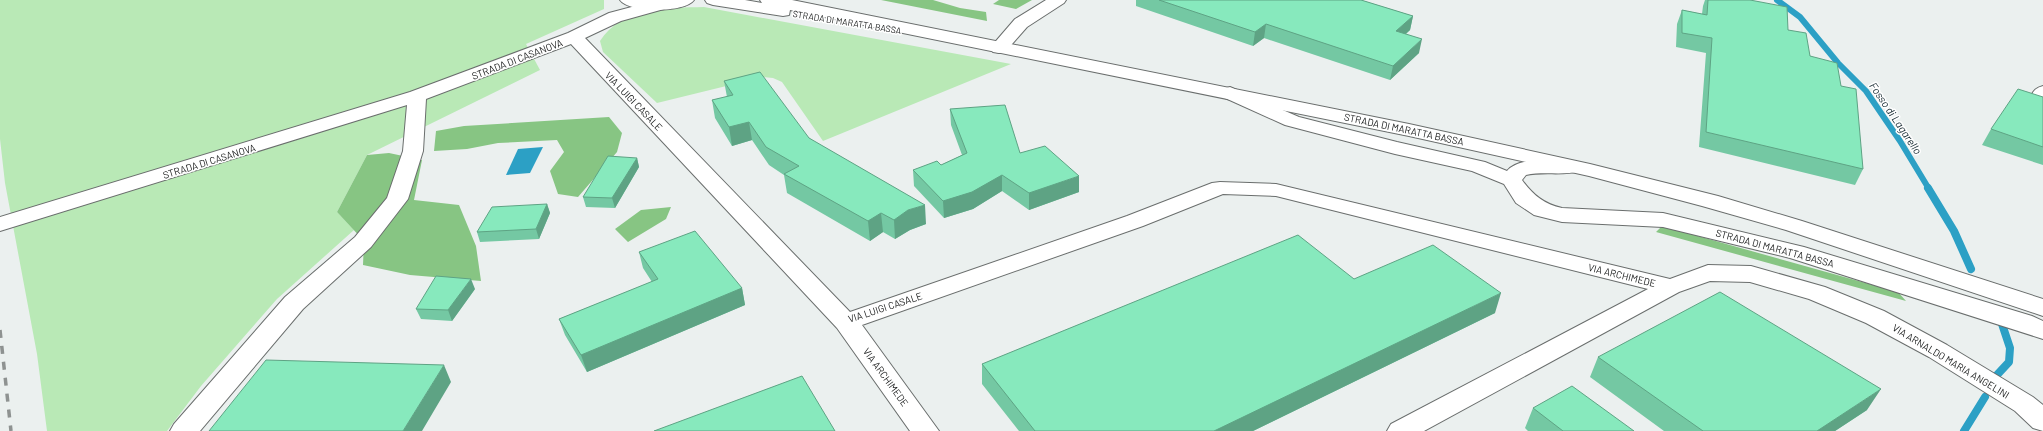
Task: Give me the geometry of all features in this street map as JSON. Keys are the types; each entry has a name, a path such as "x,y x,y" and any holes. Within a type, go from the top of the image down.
{"street":[{"path":"628,0 646,5 658,5 686,0"},
{"name":"STRADA DI MARATTA BASSA","path":"713,0 980,44"},
{"name":"STRADA DI MARATTA BASSA","path":"768,0 998,48 1230,93 1577,167 1710,201 1857,244 2043,308"},
{"path":"998,48 1021,23 1058,0"},
{"name":"STRADA DI CASANOVA","path":"0,224 417,96 574,38 619,8 658,5"},
{"name":"VIA LUIGI CASALE","path":"574,38 846,322 1135,221 1220,188 1276,190"},
{"name":"STRADA DI MARATTA BASSA","path":"1230,93 1292,121 1395,148 1478,166 1511,180 1524,198 1542,210 1562,215 1663,220 1699,228 1796,252 2023,322 2043,330"},
{"path":"184,431 294,304 363,242 397,199 413,152 417,96"},
{"name":"STRADA DI MARATTA BASSA","path":"1511,180 1519,170 1539,166 1577,167"},
{"name":"VIA ARCHIMEDE","path":"1276,190 1671,287"},
{"name":"VIA ARNALDO MARIA ANGELINI","path":"1671,287 1708,273 1751,274 1817,293 1875,317 1938,351 2024,404 2043,421"},
{"name":"VIA ARCHIMEDE","path":"1401,431 1671,287"},
{"name":"VIA ARCHIMEDE","path":"846,322 925,431"}],"green space":[{"path":"0,0 604,0 604,9 526,44 540,70 367,155 337,212 354,230 277,299 201,386 167,431 47,431 37,354 5,183 0,139"},
{"path":"881,0 933,0 960,8 986,12 987,21"},
{"path":"999,0 1032,0 1016,9 993,4"},
{"path":"704,7 1011,64 823,141 782,82 773,78 763,77 657,103 603,52 600,41 609,30 620,21 646,12 661,9"},
{"path":"609,117 622,133 617,152 578,197 558,194 550,171 564,152 557,140 498,143 467,149 434,151 436,131 464,126"},
{"path":"389,153 422,160 414,200 459,205 476,246 481,281 410,275 363,265 364,241 337,212 367,155"},
{"path":"671,207 666,219 628,242 615,229 641,210"},
{"path":"1662,226 1898,292 1906,301 1656,232"}],"water":[{"path":"543,147 530,173 506,175 518,149"}],"building":[{"path":"1159,0 1361,0 1413,16 1396,31 1422,39 1393,66 1266,24 1255,32"},
{"path":"1708,0 1750,0 1787,7 1788,30 1806,33 1810,56 1837,63 1841,86 1856,89 1863,169 1706,132 1712,38 1682,33 1682,10 1707,15"},
{"path":"760,72 809,138 925,205 908,210 894,220 881,213 868,221 784,174 799,166 766,147 749,122 729,127 712,100 733,95 724,81"},
{"path":"2018,89 2043,97 2043,147 1991,129"},
{"path":"1005,105 1020,153 1045,146 1079,176 1029,193 1002,175 972,192 943,201 913,170 937,161 941,165 967,153 950,109"},
{"path":"608,156 637,158 612,198 583,197"},
{"path":"547,204 536,229 477,232 492,207"},
{"path":"695,231 742,288 581,355 559,319 658,279 639,252"},
{"path":"1298,235 1354,279 1433,245 1501,293 1214,431 1035,431 982,364"},
{"path":"436,276 471,279 448,310 416,309"},
{"path":"1720,292 1881,389 1817,431 1703,431 1598,357"},
{"path":"266,360 444,365 403,431 209,431"},
{"path":"802,376 835,431 654,431"},
{"path":"1572,386 1634,431 1563,431 1533,408"}],"waterway":[{"name":"Fosso di Lagarello","path":"1777,0 1800,17 1838,63 1866,91 1900,141 1929,189"},
{"name":"Fosso di Lagarello","path":"1928,188 1954,231 1971,269"},
{"path":"1996,376 2009,362 2010,348 2002,324"},
{"path":"1964,431 1985,397"}],"railway":[{"path":"0,330 11,431"}]}
